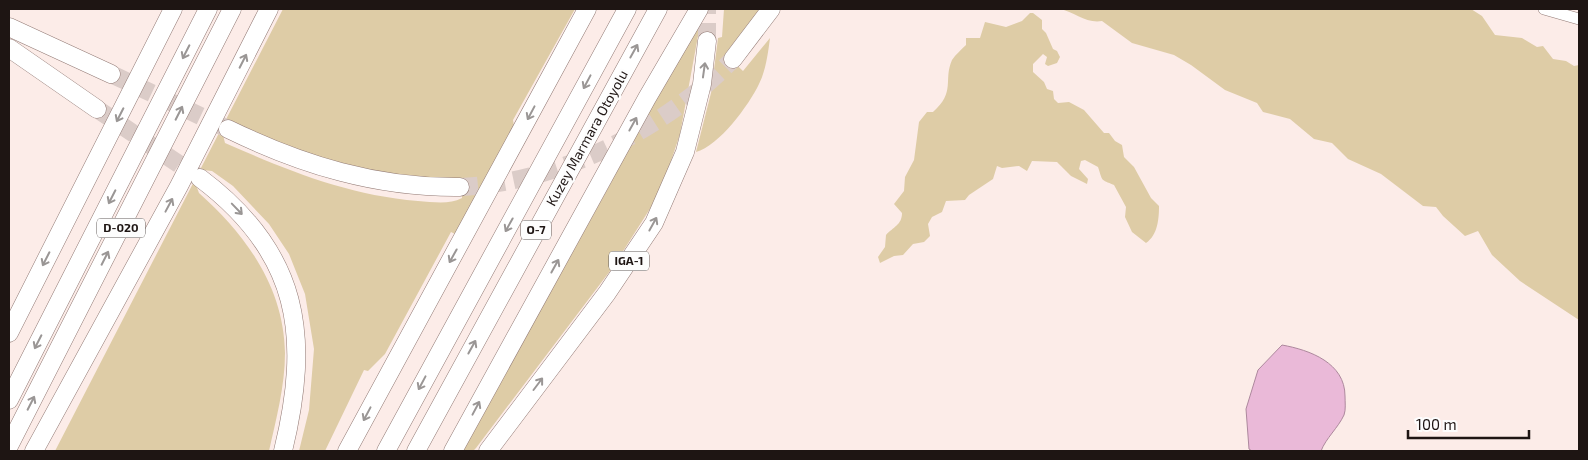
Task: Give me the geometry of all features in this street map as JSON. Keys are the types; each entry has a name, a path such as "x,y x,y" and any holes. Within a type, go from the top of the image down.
{"highway":[{"path":"9,333 173,9"},
{"name":"D-020","path":"9,400 208,9"},
{"name":"D-020","path":"9,446 232,9"},
{"path":"34,451 174,195 269,9"},
{"path":"347,451 587,9"},
{"name":"Kuzey Marmara Otoyolu","path":"386,451 627,9"},
{"name":"Kuzey Marmara Otoyolu","path":"416,451 658,9"},
{"path":"453,451 647,98 699,9"},
{"path":"733,59 771,9"},
{"path":"9,27 111,74"},
{"name":"IGA-1","path":"488,451 607,293 654,223 685,152 702,84 707,41"},
{"path":"9,48 97,109"},
{"path":"228,129 298,160 344,174 396,184 460,187"},
{"path":"200,178 238,209 270,252 291,304 296,332 298,402 290,451"},
{"path":"283,451 294,400 298,360"}],"street":[{"path":"1544,9 1579,20"}],"shaded area":[{"path":"283,9 575,9 513,120 514,126 455,234 451,232 385,354 368,371 364,370 325,451 299,451 309,410 314,349 305,294 289,254 269,224 233,186 212,171 203,170 196,185 199,193 232,226 247,245 270,284 278,306 283,329 285,365 280,403 269,451 55,451","holes":["223,135 311,158 371,171 431,178 461,178 462,198 446,202 418,201 392,198 343,187 295,172 225,143"]},
{"path":"724,9 760,9 725,54 743,71 770,38 766,61 759,84 741,113 714,142 696,152 711,93 718,38 722,37"},
{"path":"1060,9 1471,9 1482,16 1495,35 1522,38 1537,47 1543,46 1553,59 1566,61 1574,66 1579,65 1579,320 1520,281 1492,255 1478,231 1465,236 1436,207 1423,206 1381,174 1348,159 1332,143 1314,139 1290,119 1263,112 1257,103 1225,90 1174,55 1132,43 1102,21 1091,21"},
{"path":"1030,13 1033,13 1042,20 1042,29 1046,33 1053,49 1057,51 1060,57 1057,63 1048,66 1045,64 1047,57 1043,54 1033,64 1033,72 1044,82 1047,89 1053,91 1054,99 1058,103 1069,102 1084,110 1104,133 1109,133 1115,141 1122,145 1124,157 1134,167 1151,198 1159,206 1158,221 1153,236 1146,243 1132,232 1125,217 1126,207 1114,185 1103,179 1098,167 1085,160 1081,161 1079,169 1088,179 1087,184 1071,176 1057,162 1032,161 1027,171 1019,166 1002,168 997,166 993,179 969,195 965,200 946,201 942,212 932,217 928,224 930,236 924,242 913,244 903,255 894,256 880,263 878,257 885,247 886,235 899,223 902,217 902,213 894,204 904,191 905,177 914,160 919,122 927,112 933,112 944,98 947,92 952,60 966,45 966,38 980,38 985,22 1006,27 1022,21"},
{"path":"698,24 698,36 680,134 653,204 613,267 476,448 473,451 462,451 612,181 610,178"},
{"path":"1282,345 1304,350 1324,360 1339,375 1343,385 1345,396 1344,415 1321,451 1252,451 1249,449 1246,409 1258,370"}],"tunnel":[{"path":"707,9 707,41"},
{"path":"460,187 497,183 535,175 572,163 608,148 676,108 733,59"},
{"path":"111,74 228,129"},
{"path":"97,109 198,177"}]}
